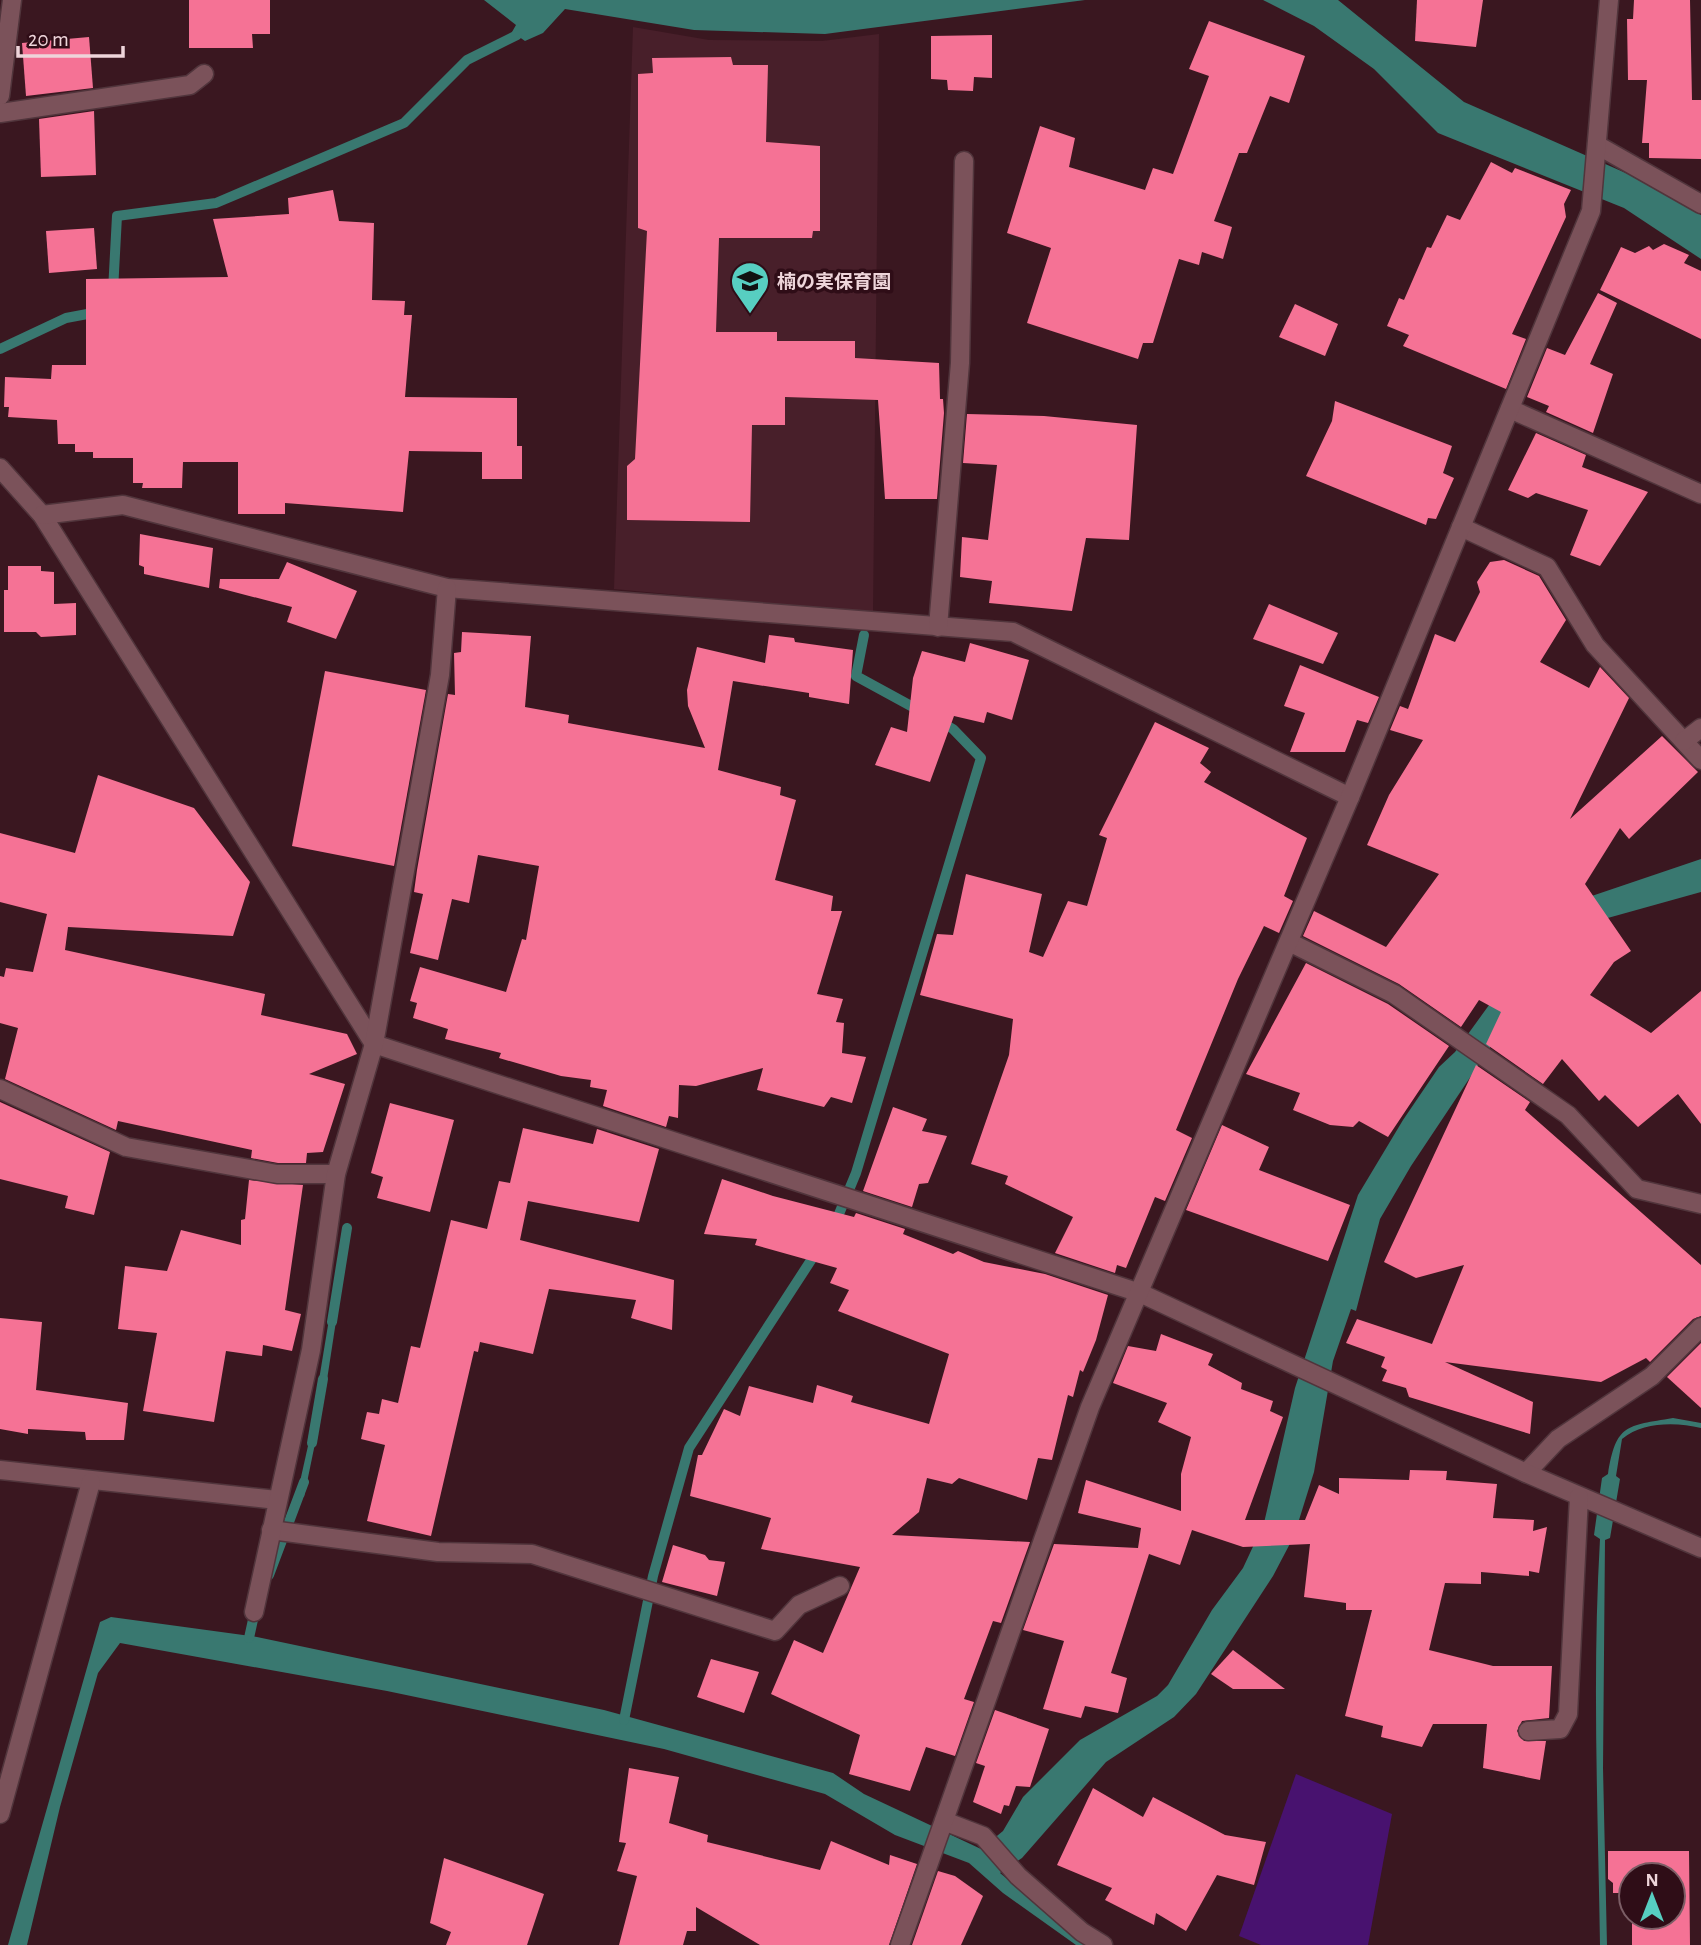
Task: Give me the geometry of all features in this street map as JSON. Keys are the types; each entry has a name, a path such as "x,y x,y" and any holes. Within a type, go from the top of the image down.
{"street":[{"path":"0,96 12,0"},
{"path":"900,1945 1090,1407 1350,797 1591,211 1609,0"},
{"path":"0,113 190,85 204,74"},
{"path":"1597,145 1701,204"},
{"path":"939,626 961,363 964,161"},
{"path":"1510,409 1701,494"},
{"path":"0,468 42,515 374,1044 1140,1293 1526,1473 1701,1548"},
{"path":"42,515 123,505 447,588 1013,632 1350,797"},
{"path":"1461,527 1547,567 1595,645 1701,760"},
{"path":"254,1612 311,1350 336,1174 374,1044 440,675 447,588"},
{"path":"1684,741 1701,728"},
{"path":"1289,942 1394,994 1568,1115 1637,1189 1701,1204"},
{"path":"0,1089 125,1147 277,1174 336,1174"},
{"path":"1526,1473 1558,1439 1652,1376 1701,1327"},
{"path":"0,1470 91,1482 277,1500"},
{"path":"0,1814 91,1482"},
{"path":"1528,1731 1560,1729 1568,1714 1579,1497"},
{"path":"271,1530 438,1552 533,1554 775,1631 799,1605 839,1586"},
{"path":"944,1821 983,1836 1018,1877 1082,1932 1103,1945"}],"shaded area":[{"name":"楠の実保育園","path":"633,27 709,40 822,41 879,34 873,613 614,589"},
{"path":"1296,1774 1392,1814 1368,1945 1261,1945 1239,1936"}],"water":[{"path":"484,0 1085,0 825,34 694,30 565,9 543,33 525,41 512,32 516,25"},
{"path":"1263,0 1338,0 1464,102 1628,174 1701,215 1701,259 1624,208 1438,133 1374,69 1314,26"},
{"path":"1701,859 1701,892 1597,921 1493,1043 1411,1166 1380,1219 1356,1311 1351,1309 1333,1361 1314,1472 1294,1536 1273,1576 1196,1694 1174,1717 1106,1762 1022,1858 1000,1873 1087,1945 1076,1945 1003,1893 969,1863 895,1835 825,1794 664,1749 387,1691 120,1643 98,1673 60,1807 27,1945 8,1945 100,1622 111,1617 257,1637 604,1710 833,1773 864,1794 981,1849 1003,1831 1023,1797 1080,1740 1157,1696 1168,1685 1212,1610 1243,1568 1264,1523 1295,1388 1358,1195 1439,1067 1455,1052 1547,925 1574,902"},
{"path":"331,1307 338,1308 325,1393 317,1392"},
{"path":"1673,1418 1701,1423 1701,1428 1681,1425 1649,1426 1622,1439 1616,1476 1620,1479 1610,1538 1605,1540 1603,1768 1607,1945 1600,1945 1596,1692 1600,1539 1594,1535 1602,1478 1608,1474 1620,1436 1634,1426"},
{"path":"312,1428 318,1429 304,1497 297,1495"}],"building":[{"path":"189,0 270,0 270,34 252,34 253,48 189,48"},
{"path":"1417,0 1483,0 1476,47 1415,41"},
{"path":"1634,0 1690,0 1692,100 1701,100 1701,159 1649,158 1649,143 1642,143 1647,80 1628,80 1627,19 1633,19"},
{"path":"1209,21 1305,56 1289,103 1270,96 1247,153 1239,153 1214,221 1232,227 1223,259 1202,252 1199,265 1179,259 1153,343 1143,343 1138,359 1027,323 1051,248 1007,233 1040,126 1075,138 1069,167 1145,190 1153,168 1173,174 1209,76 1189,69"},
{"path":"992,35 992,78 974,77 973,91 948,90 947,80 931,79 931,36"},
{"path":"89,37 93,88 26,96 22,43"},
{"path":"731,57 733,65 768,65 766,142 820,146 820,231 813,231 812,238 719,238 716,332 777,332 777,341 855,341 855,358 939,363 940,399 943,399 944,413 937,499 885,499 878,400 785,397 785,425 752,425 750,522 627,520 627,466 635,459 647,231 638,228 638,74 653,73 652,58"},
{"path":"94,111 96,175 41,177 39,119"},
{"path":"1491,162 1512,173 1515,168 1571,190 1564,204 1566,217 1512,334 1526,339 1506,389 1403,346 1409,335 1387,326 1399,298 1404,300 1427,247 1431,248 1447,215 1460,220"},
{"path":"333,190 339,221 374,223 372,300 405,301 404,315 412,315 405,397 517,398 517,446 522,446 522,479 482,479 482,452 409,451 403,512 285,503 285,514 238,514 238,462 183,462 182,488 142,488 143,483 133,483 133,458 93,458 93,452 75,452 75,444 58,444 57,420 8,417 9,407 4,407 5,377 51,379 52,365 86,365 86,279 228,277 213,219 289,214 288,198"},
{"path":"94,228 97,269 49,273 46,231"},
{"path":"1664,244 1689,255 1684,263 1701,271 1701,339 1600,290 1621,247 1635,253 1649,246 1653,250"},
{"path":"1598,293 1617,303 1590,364 1613,374 1593,433 1546,412 1549,406 1527,397 1547,348 1565,355"},
{"path":"1295,304 1338,324 1325,356 1279,337"},
{"path":"1335,401 1452,446 1443,473 1454,478 1436,519 1428,518 1426,525 1306,476 1332,421"},
{"path":"967,414 1044,416 1137,425 1129,540 1086,538 1072,611 989,603 992,581 960,577 962,537 988,540 997,465 963,463"},
{"path":"1536,433 1586,455 1582,467 1648,492 1600,566 1570,555 1588,510 1536,493 1528,498 1508,490"},
{"path":"140,534 213,548 209,588 144,574 144,567 139,565"},
{"path":"1504,560 1539,576 1566,620 1540,662 1589,688 1600,667 1629,698 1570,819 1662,736 1698,772 1629,839 1620,828 1585,884 1631,951 1614,962 1590,995 1651,1033 1701,991 1701,1124 1678,1094 1638,1127 1605,1095 1599,1101 1562,1059 1543,1084 1486,1044 1501,1012 1479,1000 1461,1027 1399,984 1303,936 1314,911 1386,947 1439,874 1367,845 1389,795 1423,740 1390,730 1400,706 1408,709 1435,634 1455,642 1480,592 1477,582 1490,562"},
{"path":"287,562 357,591 336,639 287,622 292,607 219,588 220,579 279,579"},
{"path":"8,566 41,566 41,571 54,572 54,604 76,603 76,635 41,637 36,632 4,632 4,590 8,590"},
{"path":"1269,604 1338,633 1323,664 1253,639"},
{"path":"462,632 531,636 525,707 569,715 568,723 705,748 688,706 687,690 697,647 765,663 769,635 794,638 795,642 853,650 849,704 809,697 809,693 733,681 718,770 781,787 780,795 796,800 775,880 833,896 831,911 842,911 817,994 843,999 836,1022 844,1023 842,1053 866,1057 852,1103 831,1097 824,1107 757,1090 763,1068 696,1086 679,1085 678,1118 669,1116 666,1127 603,1106 607,1090 590,1087 591,1080 561,1076 499,1058 501,1053 445,1039 448,1029 413,1018 417,1003 410,1001 420,967 506,992 522,939 526,940 539,866 478,855 469,903 452,899 438,960 410,953 423,894 414,892 417,870 448,694 455,695 454,653 461,652"},
{"path":"970,643 1029,660 1012,720 987,712 984,723 954,716 930,782 875,765 891,727 907,732 913,678 922,651 965,662"},
{"path":"1300,665 1379,697 1368,723 1357,720 1345,752 1290,752 1305,713 1284,706"},
{"path":"325,671 426,690 394,866 292,846"},
{"path":"1155,722 1209,748 1200,763 1211,772 1204,782 1307,838 1284,896 1293,901 1279,933 1264,926 1238,979 1176,1130 1192,1138 1165,1201 1155,1197 1126,1268 1117,1265 1115,1273 1055,1253 1073,1217 1005,1184 1008,1176 971,1164 1009,1055 1013,1019 920,995 937,934 953,935 966,874 1042,894 1029,952 1043,957 1068,901 1087,906 1107,838 1099,835"},
{"path":"98,775 194,808 250,882 233,936 68,927 65,950 265,994 261,1015 347,1034 357,1054 309,1074 345,1084 323,1152 307,1153 306,1163 278,1163 251,1158 252,1150 118,1121 116,1130 5,1079 18,1028 0,1023 0,976 4,977 6,968 33,972 47,914 0,902 0,833 75,853"},
{"path":"1306,963 1388,1004 1449,1046 1388,1137 1359,1121 1353,1127 1330,1125 1293,1110 1300,1093 1246,1074"},
{"path":"1476,1065 1530,1102 1525,1110 1701,1265 1701,1316 1693,1319 1650,1362 1646,1358 1601,1382 1445,1362 1533,1402 1530,1434 1409,1397 1406,1388 1382,1381 1387,1370 1381,1367 1385,1357 1346,1343 1357,1319 1432,1344 1464,1265 1416,1278 1384,1262"},
{"path":"0,1102 110,1152 94,1215 65,1208 68,1196 0,1179"},
{"path":"390,1103 454,1120 430,1212 377,1198 383,1177 371,1173"},
{"path":"893,1107 927,1119 922,1131 947,1136 928,1183 919,1184 912,1207 863,1191"},
{"path":"1222,1125 1269,1147 1259,1170 1350,1205 1328,1261 1186,1210"},
{"path":"523,1128 593,1144 597,1129 659,1149 639,1222 528,1201 520,1240 674,1280 672,1330 631,1318 636,1300 549,1289 533,1354 480,1342 478,1352 474,1351 431,1536 367,1521 385,1445 361,1439 367,1412 379,1414 382,1399 398,1403 411,1346 420,1348 451,1220 487,1229 499,1181 510,1183"},
{"path":"722,1179 773,1196 854,1217 856,1213 905,1229 903,1234 953,1254 958,1251 984,1262 1045,1274 1108,1295 1096,1340 1083,1372 1080,1370 1073,1397 1068,1395 1052,1460 1038,1458 1027,1500 959,1478 952,1484 927,1478 919,1512 892,1535 1030,1542 1001,1623 993,1621 964,1699 974,1702 955,1756 926,1747 910,1791 849,1774 860,1735 771,1694 794,1640 823,1653 860,1567 761,1549 771,1518 690,1496 698,1455 702,1455 724,1409 740,1416 749,1386 813,1403 817,1385 853,1396 851,1402 929,1424 949,1354 838,1311 849,1290 830,1283 837,1268 755,1245 757,1239 704,1234"},
{"path":"249,1180 303,1185 285,1310 301,1314 292,1351 263,1345 262,1356 226,1351 214,1422 143,1411 157,1333 118,1329 125,1266 167,1271 181,1230 241,1245 241,1220 245,1219"},
{"path":"0,1318 42,1322 36,1390 128,1403 124,1440 86,1440 85,1432 28,1429 28,1434 0,1429"},
{"path":"1161,1334 1213,1354 1208,1365 1242,1383 1241,1389 1273,1401 1270,1411 1283,1417 1245,1520 1305,1520 1319,1485 1339,1494 1339,1478 1409,1480 1410,1470 1447,1471 1446,1480 1497,1484 1493,1518 1534,1520 1533,1531 1547,1527 1539,1573 1529,1571 1529,1576 1481,1572 1481,1584 1445,1583 1429,1650 1493,1666 1552,1666 1549,1718 1522,1721 1517,1731 1524,1741 1546,1741 1540,1780 1483,1768 1487,1724 1433,1724 1422,1747 1381,1737 1383,1726 1345,1716 1372,1610 1346,1610 1346,1603 1304,1597 1310,1544 1243,1547 1192,1530 1180,1565 1149,1554 1111,1673 1127,1678 1118,1713 1085,1706 1081,1718 1043,1709 1064,1641 1023,1630 1054,1544 1138,1548 1141,1528 1078,1513 1086,1480 1181,1511 1181,1474 1191,1437 1158,1422 1167,1403 1113,1383 1128,1346 1156,1351"},
{"path":"1701,1343 1701,1408 1667,1377"},
{"path":"673,1545 705,1555 709,1560 725,1562 717,1596 662,1582"},
{"path":"1233,1650 1285,1689 1233,1689 1211,1674"},
{"path":"711,1659 759,1672 744,1713 697,1697"},
{"path":"995,1710 1049,1729 1030,1787 1016,1786 1009,1806 1004,1805 1001,1814 973,1802 985,1766 976,1763"},
{"path":"629,1768 679,1777 669,1823 708,1835 707,1842 820,1870 831,1841 889,1865 890,1855 917,1864 889,1945 760,1945 696,1907 696,1931 687,1931 683,1945 619,1945 637,1876 617,1871 626,1843 619,1842"},
{"path":"1093,1788 1143,1817 1153,1797 1225,1835 1266,1842 1254,1885 1217,1875 1186,1931 1156,1913 1154,1925 1105,1900 1112,1888 1057,1865"},
{"path":"1608,1851 1689,1851 1690,1945 1632,1945 1632,1931 1687,1931 1687,1861 1617,1861 1617,1893 1613,1893 1613,1883 1608,1879"},
{"path":"444,1858 544,1894 527,1945 446,1945 451,1932 430,1923"},
{"path":"938,1871 955,1876 983,1896 961,1945 912,1945"}],"waterway":[{"path":"113,291 117,216 216,203 404,123 467,60 517,35"},
{"path":"0,349 66,318 98,312"},
{"path":"864,635 856,676 922,712"},
{"path":"834,1226 856,1173 981,758 953,729 939,721"},
{"path":"332,1322 347,1228"},
{"path":"624,1720 653,1576 689,1448 817,1251"},
{"path":"312,1443 323,1379"},
{"path":"269,1575 304,1482"},
{"path":"249,1638 256,1606"}],"place":[{"name":"楠の実保育園","path":"750,315"}]}
